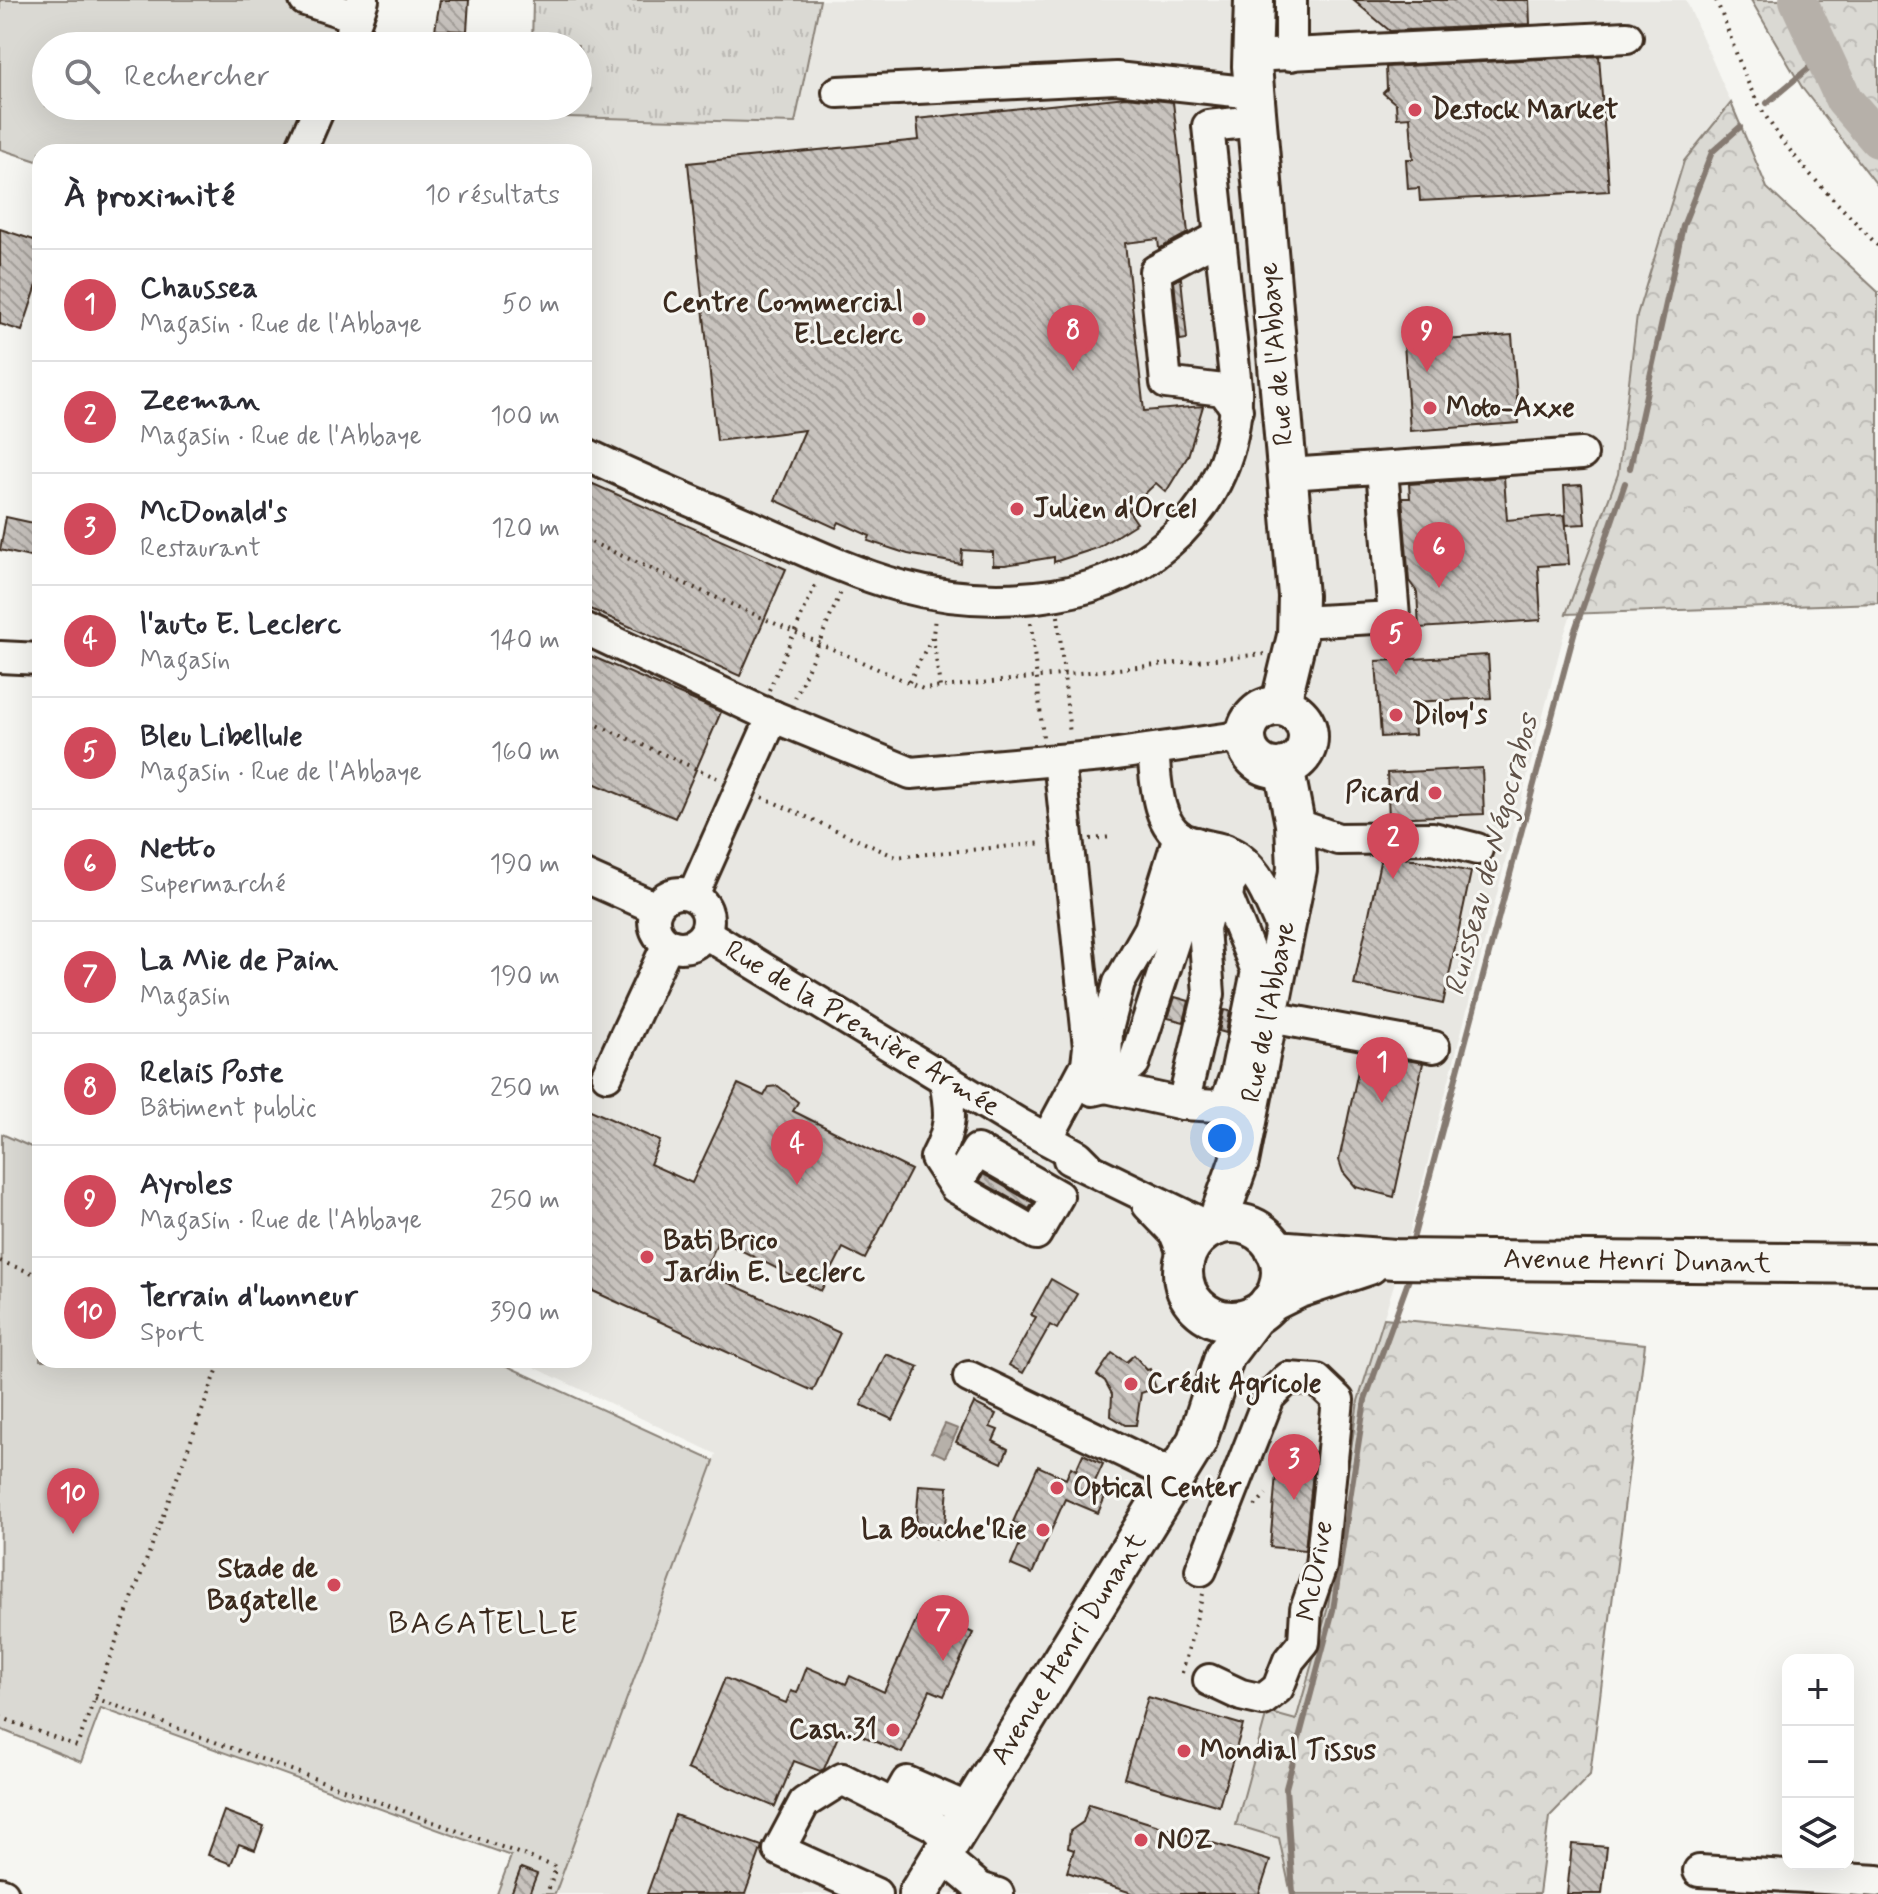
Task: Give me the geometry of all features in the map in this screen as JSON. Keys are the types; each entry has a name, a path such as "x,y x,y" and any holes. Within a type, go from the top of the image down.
{"main road":[{"name":"Rue de l'Abbaye","path":"1254,0 1252,56 1255,107 1298,622 1280,706"},
{"path":"1280,706 1302,718 1308,733 1300,758 1284,767 1274,768 1257,761 1246,736 1256,714 1280,706"},
{"name":"Rue de l'Abbaye","path":"1213,1227 1239,1162 1297,869 1295,824 1284,767"},
{"name":"Rue de l'Abbaye","path":"1239,1162 1268,1241"},
{"path":"1231,1223 1268,1241 1280,1277 1262,1309 1227,1321 1200,1310 1186,1291 1183,1275 1190,1245 1213,1227 1231,1223"},
{"name":"Avenue Henri Dunant","path":"1268,1241 1395,1259 1878,1264"},
{"name":"Avenue Henri Dunant","path":"918,1894 950,1828 1176,1477 1204,1428 1225,1355 1262,1309 1357,1268 1395,1259"},
{"name":"Avenue Henri Dunant","path":"1200,1310 1211,1352 1212,1401"}],"street":[{"path":"305,0 360,8 352,32"},
{"path":"1291,0 1291,55"},
{"path":"1252,56 1627,37"},
{"path":"838,92 1116,78 1255,107"},
{"path":"592,457 850,571 882,583 938,597 998,602 1087,590 1132,571 1184,530 1219,480 1237,410 1208,126 1255,107"},
{"path":"303,144 314,120"},
{"path":"1219,237 1155,271 1166,383 1223,390 1237,410"},
{"path":"1288,474 1582,454"},
{"path":"1298,622 1394,617 1382,469"},
{"path":"592,632 773,716 911,773 1153,750 1246,736"},
{"path":"0,657 32,659"},
{"path":"607,1075 668,944 654,925 656,908 668,895 693,895 773,716"},
{"path":"1153,750 1162,811 1267,893 1283,931"},
{"path":"1047,1139 1087,1064 1089,1047 1059,760"},
{"path":"1295,824 1338,839 1433,838 1477,849"},
{"path":"1072,1096 1106,1087 1183,1104 1217,1106 1227,1099 1236,1074 1257,971 1227,897 1229,885 1211,848"},
{"path":"1106,1087 1107,1030 1119,983 1150,929 1211,848"},
{"path":"1183,1104 1209,994 1204,928 1211,848"},
{"path":"592,880 656,908"},
{"name":"Rue de la Première Armée","path":"693,895 705,907 705,933"},
{"name":"Rue de la Première Armée","path":"668,944 685,947 705,933"},
{"name":"Rue de la Première Armée","path":"705,933 945,1080 1078,1156 1088,1166 1128,1189 1213,1227"},
{"path":"1270,1017 1434,1047"},
{"path":"945,1080 952,1114 946,1138 936,1158 955,1187 1036,1234 1058,1196 977,1150 955,1187"},
{"name":"Rue de la Première Armée","path":"1019,1124 1030,1136 1075,1163 1088,1166"},
{"path":"1047,1190 1088,1166"},
{"name":"Rue de la Première Armée","path":"1128,1189 1168,1224 1185,1258"},
{"path":"969,1377 1176,1477"},
{"name":"McDrive","path":"1201,1570 1269,1397 1288,1378 1317,1380 1338,1400 1321,1566 1306,1609 1304,1642 1289,1660 1278,1688 1263,1700 1241,1695 1209,1680"},
{"path":"876,1894 779,1850 804,1803 842,1779 950,1828 980,1888 998,1894"},
{"path":"1699,1871 1878,1881"}],"path":[{"path":"1716,0 1736,58 1760,106 1789,146 1878,246"},
{"path":"592,543 923,689 1269,653"},
{"path":"938,597 933,635 940,687"},
{"path":"908,683 933,635"},
{"path":"592,723 896,857 1054,842"},
{"path":"1080,840 1113,837"},
{"path":"0,1261 32,1273"},
{"path":"0,1717 77,1746 218,1368"},
{"path":"95,1698 556,1867 547,1894"}],"shaded area":[{"path":"820,0 1686,0 1731,103 1684,161 1637,315 1618,474 1563,638 1408,1239 1358,1401 1328,1607 1296,1720 1268,1713 1236,1824 1279,1838 1291,1894 555,1894 716,1454 536,1368 592,1368 592,144 323,144 334,120 592,118 795,123"}],"green space":[{"path":"0,0 345,0 337,32 32,32 32,120 301,120 290,144 32,144 32,159 0,149"},
{"path":"533,0 820,0 795,123 592,118 592,32 532,32"},
{"path":"1751,0 1878,0 1878,186 1803,89"},
{"path":"1731,103 1767,188 1878,292 1878,603 1566,614 1618,474 1637,315 1684,161"},
{"name":"Stade de Bagatelle","path":"2,1134 32,1147 32,1368 511,1368 714,1461 555,1894 497,1894 511,1856 101,1708 81,1762 0,1729"},
{"path":"1384,1318 1645,1344 1590,1775 1549,1817 1539,1894 1291,1894 1279,1838 1236,1825 1267,1712 1296,1720 1328,1607 1358,1401"}],"water":[{"path":"945,1424 958,1429 945,1457 932,1451"}],"building":[{"path":"440,0 469,0 467,31 435,30"},
{"path":"1353,0 1529,0 1530,24 1390,31"},
{"path":"1599,56 1609,191 1420,201 1419,188 1408,189 1406,159 1413,159 1410,117 1397,118 1396,104 1383,93 1387,89 1386,67"},
{"name":"Centre Commercial E.Leclerc","path":"1126,97 1173,102 1188,233 1159,249 1158,239 1125,243 1144,411 1203,406 1188,456 1166,492 1156,483 1128,510 1137,523 1097,548 1054,562 1054,557 993,565 993,552 962,550 961,564 908,554 868,541 870,536 839,522 836,528 775,500 805,430 717,441 688,163 919,140 917,119"},
{"path":"0,229 32,239 32,300 22,331 0,324"},
{"path":"1181,278 1187,339 1180,340 1174,281"},
{"path":"1512,335 1519,423 1410,431 1404,343"},
{"path":"1504,477 1507,520 1565,515 1569,564 1538,566 1541,620 1419,628 1417,592 1409,581 1402,498 1410,498 1409,484"},
{"path":"592,484 786,569 740,676 592,610"},
{"path":"1582,485 1585,524 1566,525 1564,486"},
{"path":"6,517 32,523 30,557 0,550"},
{"path":"1488,655 1491,698 1413,702 1415,735 1381,737 1376,661"},
{"path":"592,656 721,712 675,818 592,782"},
{"name":"Picard","path":"1482,768 1484,814 1389,818 1387,773"},
{"path":"1398,856 1471,872 1443,1004 1354,985 1381,857"},
{"path":"1175,997 1189,1001 1184,1022 1168,1018"},
{"path":"1224,1010 1230,1011 1226,1033 1219,1031"},
{"path":"1362,1052 1423,1063 1394,1197 1356,1187 1343,1172 1339,1160"},
{"path":"738,1084 764,1096 769,1087 778,1086 798,1102 793,1111 911,1170 865,1259 843,1248 821,1291 719,1239 704,1272 840,1333 813,1391 592,1291 592,1111 660,1141 650,1164 692,1183"},
{"path":"983,1174 1033,1203 1029,1209 980,1181"},
{"path":"1051,1279 1077,1294 1057,1329 1050,1325 1023,1373 1009,1365 1036,1317 1031,1315"},
{"path":"1112,1353 1126,1362 1134,1355 1147,1370 1150,1369 1156,1388 1141,1393 1136,1425 1125,1425 1111,1416 1112,1394 1105,1381 1097,1375"},
{"path":"886,1354 919,1367 893,1420 861,1405"},
{"path":"974,1403 996,1414 990,1427 998,1430 993,1441 1008,1449 1002,1463 956,1442"},
{"path":"1278,1449 1315,1452 1305,1550 1270,1547"},
{"path":"1083,1454 1103,1464 1091,1490 1105,1497 1098,1513 1065,1499 1032,1574 1011,1565 1027,1527 1013,1522 1038,1466 1066,1479 1071,1467 1076,1470"},
{"path":"919,1485 948,1487 944,1539 915,1536"},
{"path":"921,1609 973,1633 944,1696 930,1690 902,1753 842,1727 824,1769 820,1771 794,1761 775,1807 687,1769 725,1678 786,1703 791,1691 797,1693 807,1667 846,1684 850,1676 884,1692"},
{"name":"Mondial Tissus","path":"1148,1697 1243,1725 1219,1806 1124,1778"},
{"name":"NOZ","path":"1089,1804 1270,1861 1259,1894 1135,1894 1067,1872 1074,1850 1068,1848 1070,1831 1083,1822"},
{"path":"224,1811 264,1826 255,1850 239,1844 231,1864 208,1855"},
{"path":"675,1815 762,1846 745,1894 647,1894"},
{"path":"1572,1844 1607,1847 1602,1894 1567,1894"},
{"path":"521,1868 537,1874 529,1894 511,1894"}],"waterway":[{"path":"1798,0 1844,100 1878,139"},
{"name":"Ruisseau de Négocrabos","path":"1767,103 1824,55"},
{"name":"Ruisseau de Négocrabos","path":"1630,468 1683,226 1712,152 1740,127"},
{"name":"Ruisseau de Négocrabos","path":"1412,1243 1575,630 1625,483"},
{"name":"Ruisseau de Négocrabos","path":"1293,1894 1286,1788 1333,1610 1365,1400 1409,1279"}],"place":[{"name":"Destock Market","path":"1415,110"},
{"name":"Centre Commercial E.Leclerc","path":"919,319"},
{"name":"Relais Poste","path":"1073,371"},
{"name":"Ayroles","path":"1427,372"},
{"name":"Moto-Axxe","path":"1430,408"},
{"name":"Julien d'Orcel","path":"1017,509"},
{"name":"Netto","path":"1439,588"},
{"name":"Bleu Libellule","path":"1396,675"},
{"name":"Diloy's","path":"1396,715"},
{"name":"Picard","path":"1435,793"},
{"name":"Zeeman","path":"1393,879"},
{"name":"Chaussea","path":"1382,1103"},
{"name":"l'auto E. Leclerc","path":"797,1185"},
{"name":"Bati Brico Jardin E. Leclerc","path":"647,1257"},
{"name":"Crédit Agricole","path":"1131,1384"},
{"name":"Optical Center","path":"1057,1488"},
{"name":"McDonald's","path":"1294,1500"},
{"name":"La Bouche'Rie","path":"1043,1530"},
{"name":"Terrain d'honneur","path":"73,1534"},
{"name":"Stade de Bagatelle","path":"334,1585"},
{"name":"La Mie de Pain","path":"943,1661"},
{"name":"Cash.31","path":"893,1730"},
{"name":"Mondial Tissus","path":"1184,1751"},
{"name":"NOZ","path":"1141,1840"}],"district":[{"name":"BAGATELLE","path":"484,1624"}]}
